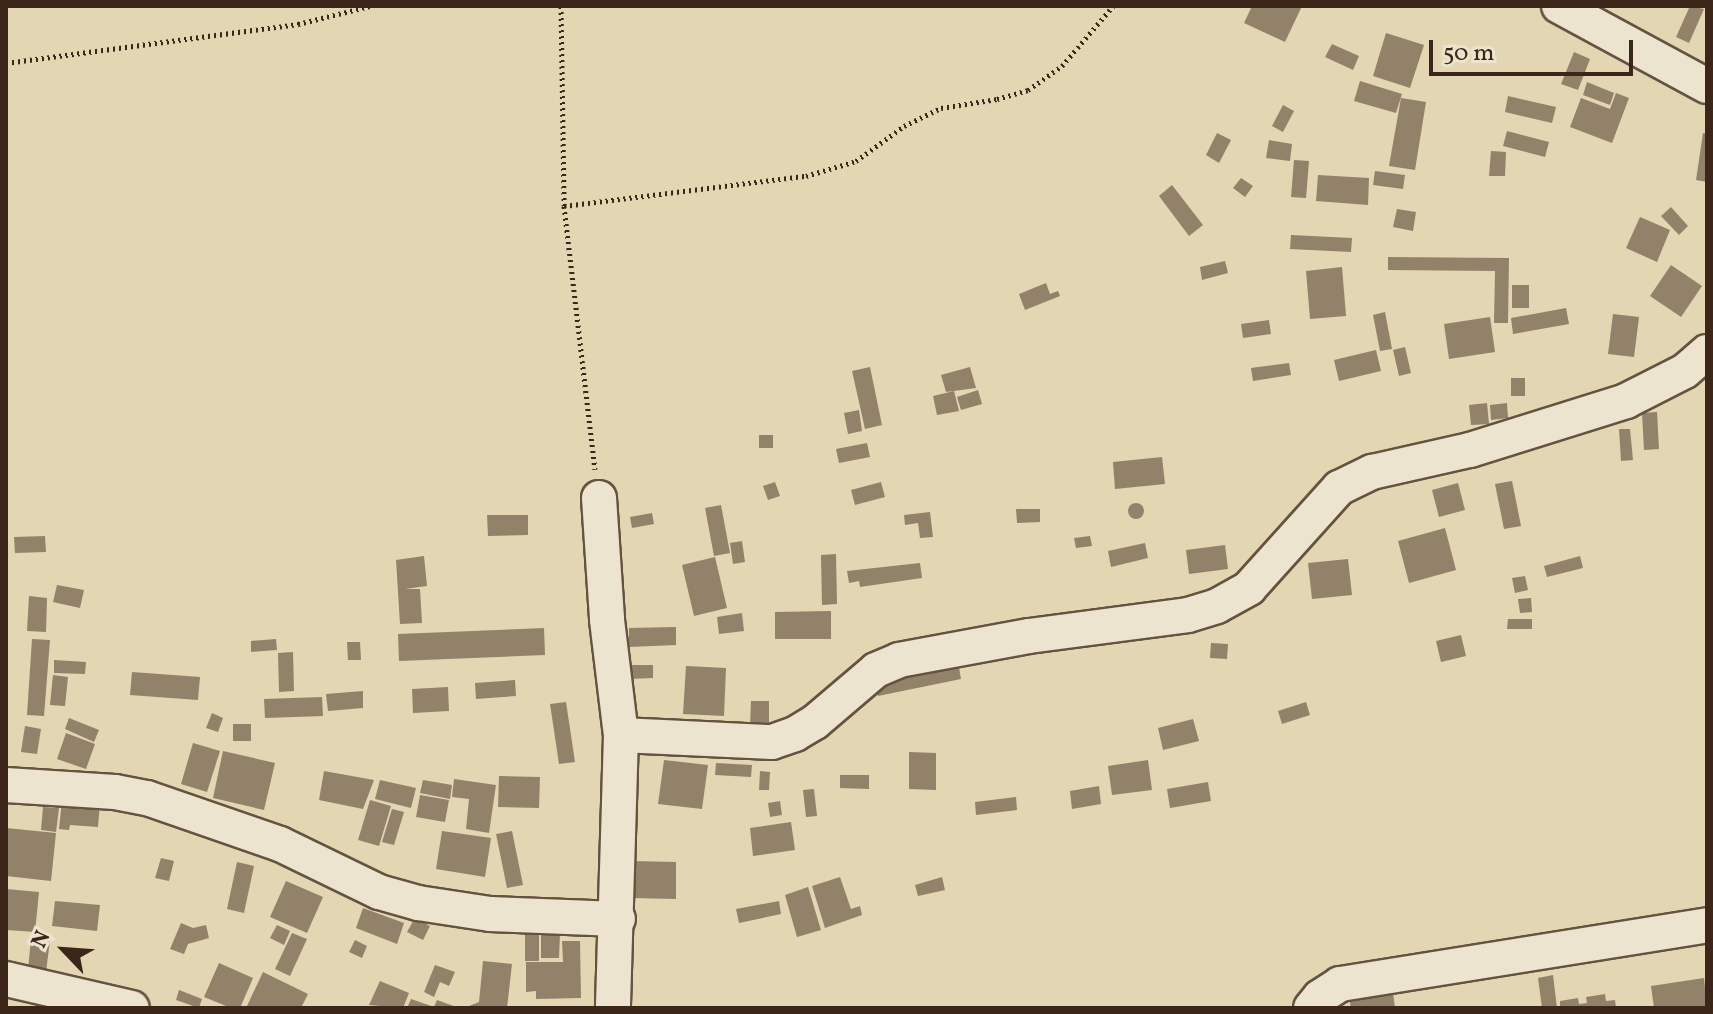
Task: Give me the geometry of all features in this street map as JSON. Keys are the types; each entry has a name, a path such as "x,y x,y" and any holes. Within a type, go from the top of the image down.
{"street":[{"path":"1559,6 1707,86"},
{"path":"621,735 772,742 795,734 815,722 876,670 899,660 1029,636 1188,615 1217,606 1249,588 1339,488 1372,472 1470,450 1626,401 1685,371 1707,352"},
{"path":"599,498 607,620 621,735 613,1008"},
{"path":"6,785 115,792 147,798 280,844 379,892 418,903 490,914 618,919"},
{"path":"1311,1008 1320,997 1340,984 1707,925"},
{"path":"6,979 132,1008"}],"path":[{"path":"6,63 298,24 370,6"},
{"path":"561,6 564,206 599,498"},
{"path":"564,206 806,176 856,161 904,126 941,108 962,102 997,99 1028,90 1062,66 1113,6"}],"building":[{"path":"1252,6 1302,6 1285,42 1244,23"},
{"path":"1690,6 1704,9 1689,43 1676,37"},
{"path":"1386,33 1424,45 1410,88 1373,76"},
{"path":"1332,44 1359,56 1353,70 1325,57"},
{"path":"1574,52 1590,59 1578,90 1561,84"},
{"path":"1360,81 1402,94 1396,113 1354,101"},
{"path":"1587,82 1614,93 1610,105 1583,95"},
{"path":"1616,93 1629,98 1612,143 1570,127 1581,98 1610,109"},
{"path":"1508,96 1556,107 1552,123 1505,112"},
{"path":"1401,98 1426,102 1415,170 1389,166"},
{"path":"1283,105 1294,111 1283,132 1272,126"},
{"path":"1507,131 1549,142 1545,157 1503,146"},
{"path":"1217,133 1231,140 1219,163 1206,155"},
{"path":"1703,133 1707,134 1707,182 1696,180"},
{"path":"1269,140 1292,144 1290,161 1266,158"},
{"path":"1491,151 1506,152 1505,176 1489,176"},
{"path":"1294,160 1309,161 1306,198 1291,197"},
{"path":"1375,171 1405,175 1403,189 1373,185"},
{"path":"1318,175 1369,178 1368,205 1316,201"},
{"path":"1241,178 1253,186 1245,197 1233,188"},
{"path":"1172,185 1203,225 1189,236 1159,196"},
{"path":"1671,207 1688,226 1679,235 1661,216"},
{"path":"1397,209 1416,212 1413,231 1393,227"},
{"path":"1640,217 1670,230 1657,262 1626,248"},
{"path":"1291,235 1352,238 1351,252 1290,249"},
{"path":"1388,257 1509,258 1508,323 1494,323 1495,271 1388,270"},
{"path":"1225,261 1228,273 1202,280 1200,267"},
{"path":"1671,265 1702,286 1681,317 1650,296"},
{"path":"1342,267 1346,316 1310,319 1306,271"},
{"path":"1046,283 1050,294 1058,291 1060,296 1025,310 1019,294"},
{"path":"1512,285 1529,285 1529,308 1512,308"},
{"path":"1566,308 1569,324 1513,334 1511,318"},
{"path":"1385,312 1392,349 1380,351 1373,315"},
{"path":"1613,314 1639,317 1634,357 1608,354"},
{"path":"1490,317 1495,352 1449,359 1444,324"},
{"path":"1269,320 1271,334 1243,338 1241,324"},
{"path":"1405,347 1411,373 1399,376 1393,350"},
{"path":"1376,350 1381,371 1339,381 1334,360"},
{"path":"1289,363 1291,375 1253,381 1251,368"},
{"path":"870,367 882,425 865,429 852,371"},
{"path":"970,367 976,388 946,392 941,375"},
{"path":"1511,378 1525,378 1525,396 1511,396"},
{"path":"978,390 982,404 961,410 957,397"},
{"path":"954,391 959,411 937,415 933,396"},
{"path":"1487,403 1489,424 1471,425 1469,405"},
{"path":"1507,403 1508,418 1491,420 1490,405"},
{"path":"859,410 862,431 848,434 844,413"},
{"path":"1657,412 1659,449 1644,450 1642,413"},
{"path":"1619,429 1630,429 1633,460 1621,461"},
{"path":"759,435 773,435 773,448 759,448"},
{"path":"867,443 870,457 839,463 836,449"},
{"path":"1162,457 1165,484 1115,489 1113,462"},
{"path":"1512,481 1521,526 1504,529 1495,484"},
{"path":"775,482 780,496 768,500 763,486"},
{"path":"881,482 885,497 855,505 851,490"},
{"path":"1458,483 1465,510 1439,517 1432,490"},
{"path":"1133,503 1139,503 1144,511 1142,517 1133,519 1128,514 1128,508"},
{"path":"721,505 730,553 714,556 705,508"},
{"path":"1016,509 1040,509 1040,522 1017,523"},
{"path":"930,512 933,537 920,538 918,523 905,525 904,515"},
{"path":"652,513 654,524 632,528 630,517"},
{"path":"487,515 528,515 528,535 488,536"},
{"path":"1445,528 1456,570 1409,583 1398,541"},
{"path":"45,536 46,552 15,553 14,537"},
{"path":"1090,536 1092,546 1076,548 1074,538"},
{"path":"742,541 745,562 733,564 730,543"},
{"path":"1145,543 1148,558 1111,567 1108,551"},
{"path":"1225,545 1228,569 1189,574 1186,550"},
{"path":"836,554 837,604 822,605 821,555"},
{"path":"424,556 427,586 405,589 420,589 422,623 400,624 396,560"},
{"path":"1580,556 1583,568 1547,577 1544,566"},
{"path":"715,557 727,608 694,616 682,565"},
{"path":"1348,559 1352,595 1312,599 1308,563"},
{"path":"920,563 922,578 860,587 859,581 849,583 847,571"},
{"path":"1525,576 1528,590 1515,593 1512,578"},
{"path":"57,585 84,590 80,608 53,602"},
{"path":"29,596 47,598 46,632 27,631"},
{"path":"1531,598 1532,612 1520,613 1518,599"},
{"path":"831,611 831,639 775,639 775,612"},
{"path":"742,613 744,631 719,634 717,617"},
{"path":"1508,619 1532,619 1532,629 1507,629"},
{"path":"676,627 676,645 629,647 629,628"},
{"path":"544,628 545,655 399,661 398,634"},
{"path":"1461,635 1466,656 1441,662 1436,641"},
{"path":"32,639 50,640 44,716 27,715"},
{"path":"276,639 277,650 251,652 251,641"},
{"path":"347,642 360,642 361,660 348,660"},
{"path":"1211,643 1228,644 1227,659 1210,658"},
{"path":"293,652 294,691 279,692 278,653"},
{"path":"54,660 86,662 85,674 54,673"},
{"path":"958,662 961,679 878,696 875,678"},
{"path":"630,665 653,665 653,678 630,679"},
{"path":"686,666 726,668 724,716 683,714"},
{"path":"132,672 200,677 198,700 130,695"},
{"path":"53,675 68,677 65,706 50,705"},
{"path":"515,680 516,696 476,699 475,683"},
{"path":"448,687 449,711 413,713 412,689"},
{"path":"363,691 363,708 328,711 326,694"},
{"path":"322,697 323,716 265,718 264,699"},
{"path":"751,701 769,701 769,727 750,727"},
{"path":"566,702 575,762 559,764 550,704"},
{"path":"1306,702 1310,715 1282,724 1278,711"},
{"path":"212,713 223,718 218,732 206,728"},
{"path":"69,718 99,730 94,742 65,729"},
{"path":"1193,719 1199,741 1163,750 1158,728"},
{"path":"233,724 251,724 251,741 233,741"},
{"path":"25,726 41,729 37,754 21,752"},
{"path":"66,733 95,744 86,769 57,759"},
{"path":"193,743 220,751 207,792 181,784"},
{"path":"223,751 275,763 264,810 213,798"},
{"path":"909,752 936,753 936,790 909,789"},
{"path":"664,760 708,765 702,809 658,804"},
{"path":"1148,760 1152,790 1112,795 1108,766"},
{"path":"716,763 752,765 751,777 715,775"},
{"path":"324,771 374,780 363,809 319,800"},
{"path":"760,771 770,772 769,790 759,790"},
{"path":"840,775 869,775 869,789 840,788"},
{"path":"499,776 540,777 539,808 498,807"},
{"path":"454,779 496,785 489,833 466,829 469,799 452,797"},
{"path":"380,780 416,788 411,808 375,799"},
{"path":"423,780 452,785 450,799 420,793"},
{"path":"1208,782 1211,801 1170,808 1167,789"},
{"path":"1099,786 1101,804 1072,809 1070,791"},
{"path":"814,789 817,816 806,817 803,790"},
{"path":"420,795 449,800 445,822 416,817"},
{"path":"1016,797 1017,810 976,815 975,802"},
{"path":"62,800 100,803 98,827 70,825 69,830 59,829"},
{"path":"370,800 391,806 379,846 358,840"},
{"path":"780,801 782,815 770,817 768,803"},
{"path":"43,807 59,808 56,832 41,830"},
{"path":"392,809 404,812 394,845 382,842"},
{"path":"791,822 795,850 753,856 750,828"},
{"path":"6,828 56,833 51,881 6,876"},
{"path":"442,831 491,838 485,877 436,869"},
{"path":"512,831 523,885 507,888 496,834"},
{"path":"161,858 174,861 169,881 155,878"},
{"path":"632,861 676,862 676,899 632,898"},
{"path":"237,862 254,866 244,913 227,909"},
{"path":"840,877 851,909 860,906 862,915 825,928 812,886"},
{"path":"942,877 945,890 918,896 915,885"},
{"path":"286,881 323,897 307,933 270,917"},
{"path":"808,887 821,930 797,937 785,895"},
{"path":"6,889 39,892 35,932 6,930"},
{"path":"55,901 100,905 97,931 52,926"},
{"path":"779,901 781,914 739,923 736,909"},
{"path":"363,908 404,923 397,944 356,928"},
{"path":"415,918 430,926 423,940 407,932"},
{"path":"181,923 193,928 206,925 209,938 188,944 184,954 170,949"},
{"path":"277,925 290,931 284,945 270,938"},
{"path":"292,933 307,939 290,976 275,969"},
{"path":"525,933 539,933 539,961 525,961"},
{"path":"541,934 560,934 559,958 541,958"},
{"path":"31,938 50,940 46,972 28,970"},
{"path":"355,940 367,946 362,958 349,952"},
{"path":"562,941 580,941 581,998 536,999 536,991 526,992 526,962 563,962"},
{"path":"483,961 512,964 507,1008 464,1008 479,1002"},
{"path":"219,963 253,978 240,1008 231,1008 204,997"},
{"path":"435,965 455,972 449,986 440,982 434,997 424,992"},
{"path":"263,972 308,994 301,1008 246,1008"},
{"path":"1553,975 1557,1008 1542,1008 1538,978"},
{"path":"1704,978 1707,1008 1654,1008 1651,986"},
{"path":"380,981 409,993 403,1008 369,1005"},
{"path":"179,990 202,999 199,1008 176,1000"},
{"path":"1393,992 1395,1008 1351,1008 1349,998"},
{"path":"1605,994 1606,1001 1615,1000 1616,1008 1560,1008 1560,1001 1578,998 1579,1004 1587,1003 1586,997"},
{"path":"411,999 434,1007 437,1000 459,1008 407,1008"}]}
